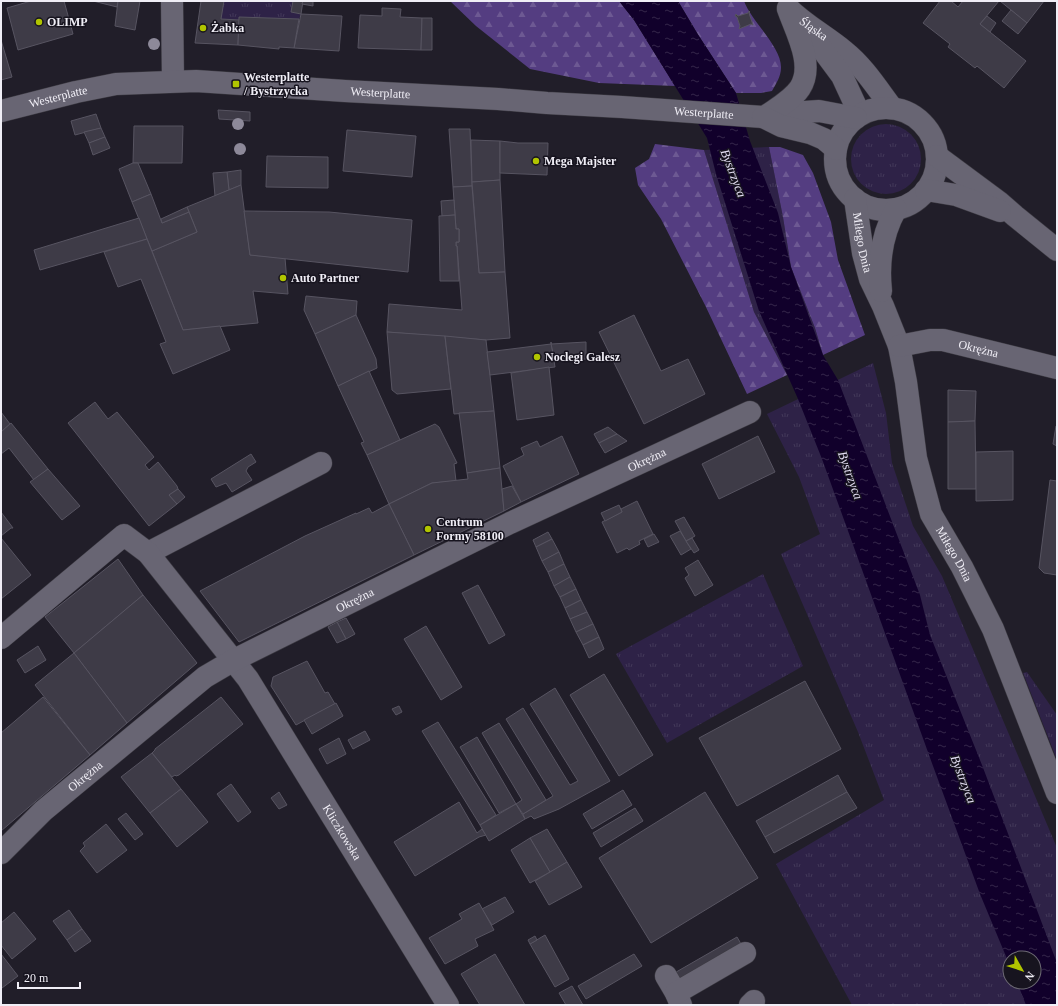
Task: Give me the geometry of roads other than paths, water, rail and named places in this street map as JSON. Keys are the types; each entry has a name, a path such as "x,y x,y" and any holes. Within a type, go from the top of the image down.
{"street":[{"path":"172,1 173,81"},
{"path":"763,117 788,100 800,88 805,78 807,67 805,56 789,9"},
{"name":"Śląska","path":"789,9 845,51 860,66 892,108"},
{"name":"Śląska","path":"789,9 842,76 858,116"},
{"name":"Westerplatte","path":"1,111 76,92 116,84 196,81 763,117 819,111 858,116"},
{"path":"892,108 904,111 914,116 924,124 931,133 936,145 937,166 935,174 926,190 918,198 908,205 896,209 885,210 865,205 848,193 839,177 836,163 836,149 843,132 858,116 870,110 892,108"},
{"name":"Westerplatte","path":"763,117 781,126 810,133 824,139 836,149"},
{"path":"937,156 1000,202 1057,250"},
{"path":"926,190 956,195 1015,216"},
{"name":"Miłego Dnia","path":"855,199 870,279 883,306 899,346 906,382 916,458 931,514 962,567 993,629 1057,793"},
{"name":"Miłego Dnia","path":"883,306 880,282 883,238 896,209"},
{"name":"Okrężna","path":"899,346 930,340 943,340 1057,368"},
{"name":"Okrężna","path":"1,852 43,811 205,677 234,660 496,530 750,412"},
{"path":"148,552 321,463"},
{"name":"Kliczkowska","path":"1,638 124,535 148,552 248,679 448,1005"},
{"path":"675,991 745,953"}],"water":[{"name":"Bystrzyca","path":"619,1 678,1 736,93 750,141 778,213 791,267 823,355 838,380 920,595 930,635 982,765 1057,963 1057,1005 1026,1005 1020,990 1042,990 1042,950 1003,950 980,894 822,459 798,399 759,311 716,174 707,138 634,20"}],"place":[{"name":"OLIMP","path":"39,22"},
{"name":"Żabka","path":"203,28"},
{"name":"Westerplatte / Bystrzycka","path":"236,84"},
{"name":"Mega Majster","path":"536,161"},
{"name":"Auto Partner","path":"283,278"},
{"name":"Noclegi Galesz","path":"537,357"},
{"name":"Centrum Formy 58100","path":"428,529"}]}
